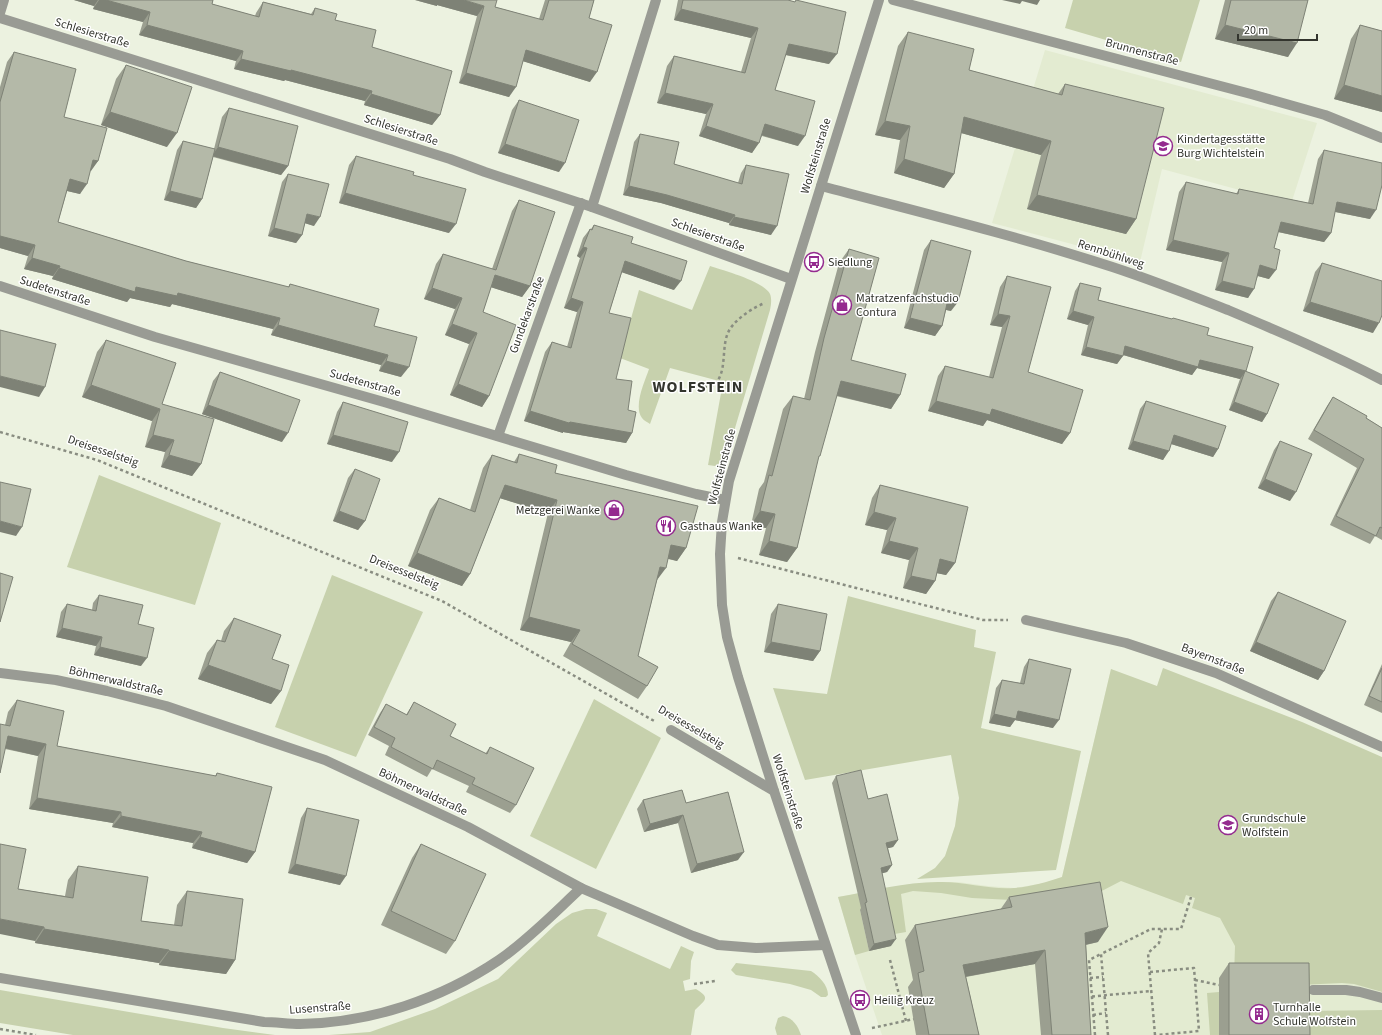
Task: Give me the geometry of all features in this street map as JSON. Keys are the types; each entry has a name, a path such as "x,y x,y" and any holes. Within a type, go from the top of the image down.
{"street":[{"path":"0,13 4,0"},
{"path":"592,207 656,0"},
{"name":"Wolfsteinstraße","path":"856,1035 824,945 738,677 727,637 722,605 720,554 722,522 729,481 879,0"},
{"name":"Brunnenstraße","path":"892,0 1251,94 1325,115 1382,138"},
{"name":"Schlesierstraße","path":"0,18 338,124 581,203 791,279"},
{"name":"Rennbühlweg","path":"821,186 1104,264 1193,296 1285,333 1346,361 1382,380"},
{"name":"Gundekarstraße","path":"498,436 581,203"},
{"name":"Sudetenstraße","path":"0,286 155,337 331,386 626,475 696,494 725,500"},
{"name":"Bayernstraße","path":"1026,620 1126,643 1216,673 1382,747"},
{"name":"Böhmerwaldstraße","path":"0,673 56,680 166,706 325,760 468,827 581,888 693,936 718,945 756,948 824,945"},
{"name":"Dreisesselsteig","path":"670,730 774,791"},
{"name":"Lusenstraße","path":"0,978 264,1022 300,1024 378,1015 439,993 468,980 500,960 520,944 581,888"},
{"path":"1313,990 1346,990 1382,998"}],"path":[{"path":"692,386 711,387 718,381 722,371 725,346 730,329 738,320 750,310 763,304 785,298"},
{"name":"Dreisesselsteig","path":"0,432 97,460 442,601 670,730"},
{"path":"720,554 983,620 1026,620"},
{"path":"1095,1035 1089,960 1151,929 1181,929 1191,897"},
{"path":"1150,972 1194,968 1199,1031 1156,1035 1148,953 1159,943 1162,929"},
{"path":"1101,954 1108,1035"},
{"path":"890,960 906,1021"},
{"path":"1090,978 1103,977"},
{"path":"1195,980 1219,985"},
{"path":"694,984 715,981"},
{"path":"1085,997 1152,991"},
{"path":"1093,1015 1106,1013"},
{"path":"872,1028 914,1019"},
{"path":"0,1029 36,1035"}],"shaded area":[{"path":"1073,0 1200,0 1181,62 1065,28"},
{"name":"Kindertagesstätte Burg Wichtelstein","path":"1045,50 1317,123 1291,204 1162,169 1140,262 992,223"},
{"path":"710,266 743,277 760,285 770,294 771,300 770,310 727,455 722,465 715,466 708,465 723,382 670,368 650,424 642,418 639,407 639,400 649,369 620,358 639,290 692,310"},
{"path":"99,475 221,523 195,605 67,567"},
{"path":"332,575 423,612 356,757 275,727"},
{"path":"848,596 976,630 974,647 996,652 981,728 1081,751 1056,870 917,879 935,868 945,856 955,826 959,798 951,755 805,780 773,688 827,694"},
{"path":"1163,668 1302,722 1382,757 1382,992 1354,984 1342,983 1299,985 1234,977 1235,946 1220,918 1192,908 1195,898 1186,895 1183,904 1121,881 1096,894 1012,900 972,898 941,893 913,891 901,894 906,932 889,935 860,910 869,951 855,955 838,897 888,887 926,882 948,882 995,888 1014,888 1026,887 1062,877 1111,669 1157,686"},
{"name":"Grundschule Wolfstein","path":"1111,669 1356,984 1382,992 1382,1035 882,1035 855,955 838,897 911,884 938,882 958,882 1014,888 1045,883 1062,877"},
{"path":"594,699 661,738 596,869 530,836"},
{"path":"586,909 596,909 607,913 597,936 670,969 681,946 694,952 691,961 690,979 683,981 685,991 696,989 704,995 705,999 695,1010 691,1035 329,1035 370,1032 435,1009 498,979 556,924 572,913"},
{"path":"736,963 811,971 822,981 828,991 828,995 826,997 821,997 811,990 790,984 736,975 731,970"},
{"path":"0,990 223,1028 275,1035 73,1035 0,1023"},
{"path":"1219,992 1219,1035 1210,1035 1207,993"},
{"path":"1382,1010 1382,1035 1307,1035 1307,1011"},
{"path":"783,1016 795,1023 801,1035 777,1035 775,1028 778,1018"}],"building":[{"path":"106,0 213,0 212,4 259,17 263,2 313,15 315,8 337,14 335,20 376,30 372,47 452,71 440,115 371,94 372,91 241,59 243,51 147,25 150,12"},
{"path":"464,0 497,0 495,7 543,20 549,0 594,0 589,18 612,25 597,72 526,50 516,87 466,73 484,6"},
{"path":"683,0 788,0 795,2 796,0 846,12 837,54 789,44 775,90 815,101 805,136 765,124 759,143 706,126 713,104 665,93 674,56 745,73 758,28 681,9"},
{"path":"1231,0 1308,0 1297,43 1225,25"},
{"path":"1360,25 1382,31 1382,96 1344,85"},
{"path":"908,32 974,49 969,70 1062,95 1065,84 1164,108 1136,219 1037,195 1051,141 964,117 954,174 904,159 910,126 885,121"},
{"path":"14,52 76,69 64,117 107,128 98,161 93,160 87,184 70,179 58,222 186,261 289,287 290,284 379,309 374,326 417,337 409,367 386,361 388,355 278,325 280,318 178,293 177,296 136,287 135,292 59,268 60,266 32,258 35,245 0,236 0,102"},
{"path":"126,65 192,87 177,133 110,112"},
{"path":"519,100 579,120 565,163 505,144"},
{"path":"229,108 298,126 288,166 218,147"},
{"path":"640,134 679,142 674,164 742,184 746,165 789,174 777,226 734,217 735,215 667,195 629,186"},
{"path":"183,141 215,149 202,199 170,191"},
{"path":"1324,150 1382,163 1382,185 1376,210 1337,202 1331,233 1281,222 1274,248 1280,250 1276,270 1260,265 1254,289 1222,281 1229,253 1173,240 1186,182 1238,194 1239,189 1313,204"},
{"path":"356,156 414,172 413,175 466,189 456,224 345,193"},
{"path":"288,174 329,184 320,217 307,214 302,235 274,228"},
{"path":"519,200 555,212 530,286 495,275 483,312 516,325 489,396 458,384 477,333 452,324 462,298 432,288 443,254 496,270"},
{"path":"594,225 633,237 631,243 687,261 681,281 625,261 609,313 631,318 616,379 632,381 628,410 636,412 632,433 569,423 530,411 552,342 571,348 583,302 571,298 587,248 583,247 590,229 592,230"},
{"path":"931,240 971,251 958,302 948,299 942,326 910,318"},
{"path":"849,249 879,258 851,360 906,374 900,395 841,381 819,456 797,548 769,541 775,514 760,511 769,475 772,476 793,396 810,400 824,338"},
{"path":"1322,263 1382,281 1382,315 1379,323 1310,302"},
{"path":"1007,276 1051,287 1028,372 1083,390 1070,433 992,409 990,415 936,401 945,366 993,378 1010,316 998,314"},
{"path":"1080,283 1101,288 1098,300 1209,328 1207,335 1253,347 1246,371 1200,360 1198,367 1125,346 1123,356 1086,347 1094,317 1073,311"},
{"path":"0,330 56,344 45,387 0,376"},
{"path":"106,340 176,363 162,404 214,419 201,464 169,455 174,440 153,435 160,409 91,385"},
{"path":"1245,371 1279,384 1267,414 1234,402"},
{"path":"220,372 300,400 288,433 208,405"},
{"path":"1333,397 1367,416 1366,418 1382,428 1382,528 1380,527 1376,536 1336,516 1364,459 1314,430"},
{"path":"1146,401 1226,426 1218,449 1174,435 1169,451 1133,441"},
{"path":"343,402 408,422 399,452 333,435"},
{"path":"1280,441 1312,454 1296,492 1265,479"},
{"path":"519,454 557,465 555,473 698,506 686,548 671,545 666,568 660,567 638,656 658,667 647,686 572,644 580,630 529,617 557,500 505,485 470,574 417,553 439,498 475,512 492,455 517,463"},
{"path":"355,469 380,479 365,521 339,511"},
{"path":"0,482 31,489 22,527 0,521"},
{"path":"880,485 968,507 955,563 940,559 935,581 911,576 918,548 889,541 896,518 874,512"},
{"path":"0,573 13,577 0,622"},
{"path":"1278,592 1346,621 1324,671 1256,642"},
{"path":"99,595 143,605 138,624 154,628 147,658 100,647 102,637 62,628 67,604 96,611"},
{"path":"778,604 827,614 820,651 771,642"},
{"path":"234,618 281,635 272,659 289,665 281,691 208,665 217,640 225,642"},
{"path":"1029,659 1071,669 1059,720 1018,711 1016,719 994,714 1002,680 1024,684"},
{"path":"1382,668 1382,702 1369,696"},
{"path":"17,700 64,711 57,746 216,776 217,773 272,787 255,852 200,837 202,832 121,816 121,812 37,798 46,744 8,736 0,773 0,724 10,726"},
{"path":"414,702 456,724 450,736 487,754 490,747 534,768 516,805 472,784 475,778 437,760 433,769 391,747 395,738 374,727 386,704 407,715"},
{"path":"861,770 868,799 887,794 898,840 886,843 892,865 881,868 896,939 874,944 865,903 867,902 836,776"},
{"path":"682,790 686,803 728,792 744,852 697,864 683,815 650,824 643,800"},
{"path":"307,808 359,820 346,876 295,864"},
{"path":"0,844 26,849 18,889 73,898 78,866 148,877 141,921 182,926 187,891 243,899 235,960 169,951 44,929 44,927 0,919"},
{"path":"421,844 486,874 455,941 391,911"},
{"path":"1100,882 1108,927 1085,933 1091,1035 1052,1035 1045,950 963,965 979,1035 929,1035 918,973 924,971 915,925 1012,907 1009,897"},
{"name":"Turnhalle Schule Wolfstein","path":"1229,963 1309,963 1310,1035 1229,1035"}],"place":[{"name":"Kindertagesstätte Burg Wichtelstein","path":"1163,146"},
{"name":"Siedlung","path":"814,262"},
{"name":"Matratzenfachstudio Contura","path":"842,305"},
{"name":"Metzgerei Wanke","path":"614,510"},
{"name":"Gasthaus Wanke","path":"666,526"},
{"name":"Grundschule Wolfstein","path":"1228,825"},
{"name":"Heilig Kreuz","path":"860,1000"},
{"name":"Turnhalle Schule Wolfstein","path":"1259,1014"}],"district":[{"name":"WOLFSTEIN","path":"698,387"}]}
